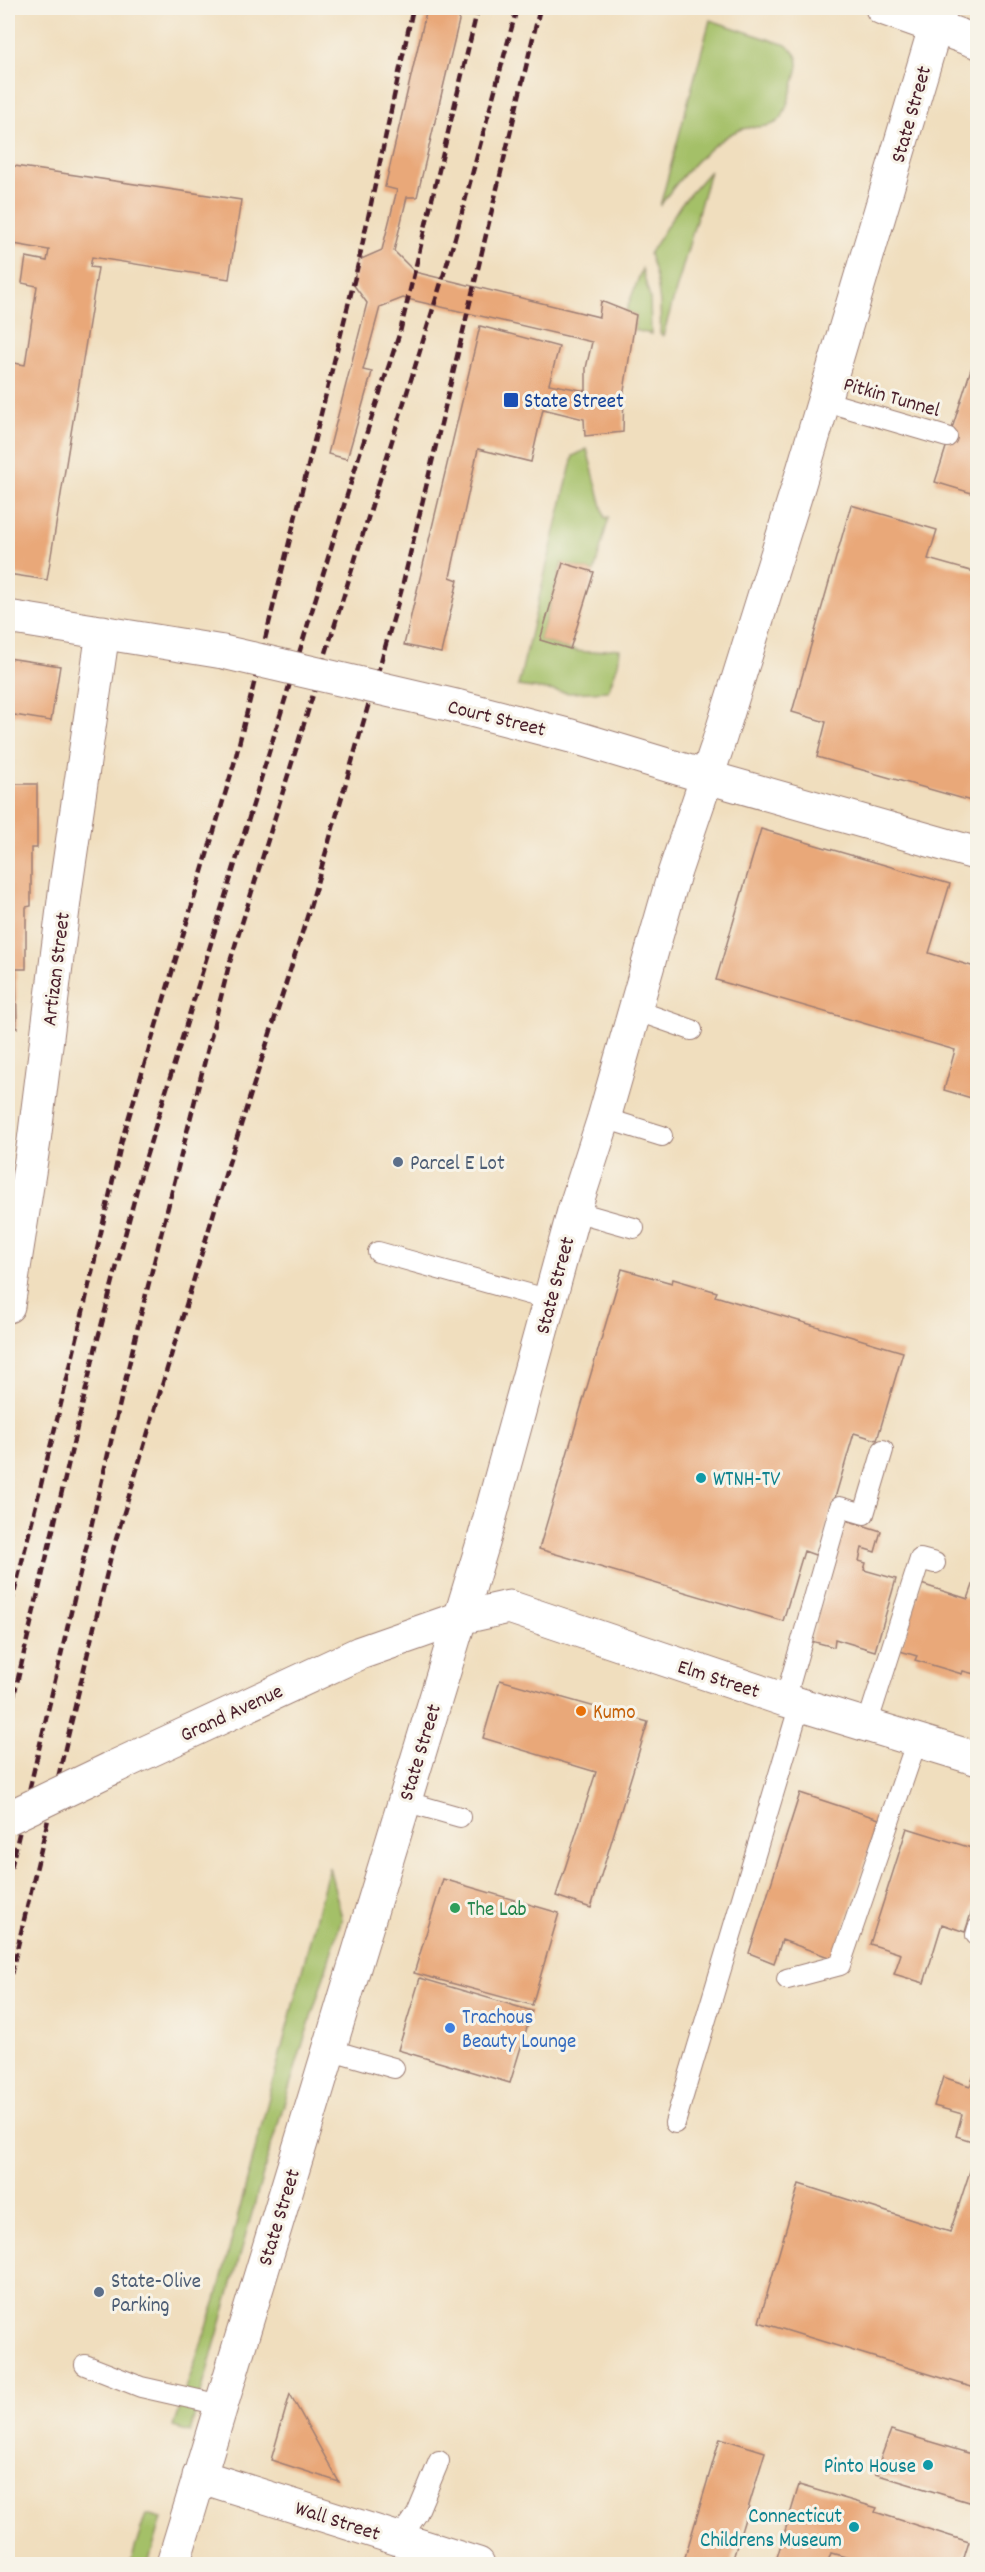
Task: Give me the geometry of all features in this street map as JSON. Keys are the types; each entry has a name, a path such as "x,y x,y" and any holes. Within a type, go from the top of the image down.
{"main road":[{"path":"882,8 938,17 978,42"},
{"name":"State Street","path":"173,2565 460,1618 574,1211 604,1118 674,874 707,777 824,401 938,17"},
{"name":"Court Street","path":"8,616 223,652 456,706 572,736 978,854"},
{"name":"Artizan Street","path":"8,1306 34,1141 66,885 103,632"},
{"name":"Elm Street","path":"460,1618 508,1607 793,1702 978,1759"},
{"name":"Grand Avenue","path":"8,1818 360,1653 460,1618"},
{"name":"Wall Street","path":"199,2476 477,2565"}],"lane":[{"name":"Pitkin Tunnel","path":"824,401 947,437"},
{"path":"635,1010 692,1030"},
{"path":"604,1118 662,1136"},
{"path":"574,1211 634,1228"},
{"path":"378,1252 550,1300"},
{"path":"675,2123 793,1702 840,1507 864,1514 883,1450"},
{"path":"867,1725 920,1559 935,1563"},
{"path":"787,1979 840,1965 916,1740"},
{"path":"404,1801 460,1816"},
{"path":"328,2049 394,2068"},
{"path":"85,2365 141,2387 221,2405"},
{"path":"399,2540 417,2514 439,2461"}],"green space":[{"path":"710,20 786,45 798,61 794,82 784,113 778,121 768,126 739,130 717,143 685,173 660,206"},
{"path":"710,171 663,336 660,333 661,313 657,283 649,254 681,204"},
{"path":"642,269 650,298 651,334 634,330 636,315 626,311"},
{"path":"587,449 605,518 609,517 594,572 562,563 540,640 579,651 620,649 618,664 608,691 570,693 518,686 573,456"},
{"path":"329,1867 342,1918 271,2146 190,2432 173,2427 216,2300"},
{"path":"146,2514 162,2518 148,2564 130,2564"}],"building":[{"path":"427,8 462,8 417,197 407,197 394,251 415,272 599,317 601,301 636,315 624,391 623,432 585,436 584,419 543,409 531,462 478,449 450,577 458,580 441,653 404,645 480,326 559,347 549,384 586,391 586,368 592,342 403,298 380,307 363,370 372,372 347,459 328,454 367,303 353,284 359,260 382,250 397,190 385,187"},
{"path":"8,165 241,200 229,279 92,257 90,267 98,268 47,580 8,574 8,362 25,365 37,286 22,283 26,257 47,261 49,250 8,243"},
{"path":"978,350 978,495 935,482"},
{"path":"851,505 937,530 928,559 978,573 978,803 817,757 826,722 792,712"},
{"path":"563,563 594,572 570,649 540,640"},
{"path":"8,658 60,666 51,721 8,714"},
{"path":"8,784 37,784 37,848 31,848 31,906 26,907 26,969 16,969 17,1028 11,1027 11,1091 8,1091"},
{"path":"761,829 950,884 929,953 978,968 978,1100 944,1090 955,1050 716,980"},
{"name":"WTNH-TV","path":"622,1269 672,1283 673,1279 717,1292 715,1296 903,1352 877,1440 854,1433 818,1556 804,1551 783,1621 539,1549"},
{"path":"846,1520 881,1531 875,1552 862,1548 859,1561 866,1563 864,1570 896,1579 875,1651 835,1639 834,1647 811,1641"},
{"path":"978,1571 978,1675 963,1671 962,1674 915,1660 917,1656 900,1651 921,1584 968,1599"},
{"path":"500,1680 648,1722 591,1908 556,1896 596,1772 483,1738"},
{"path":"800,1793 879,1819 834,1959 782,1940 774,1963 749,1953"},
{"path":"907,1828 978,1850 978,1892 965,1932 942,1924 924,1983 894,1974 901,1954 870,1944"},
{"path":"443,1879 559,1913 532,2005 414,1973"},
{"path":"420,1978 532,2011 510,2083 398,2050"},
{"path":"978,2064 978,2143 956,2136 962,2114 934,2106 943,2077 970,2086"},
{"path":"974,2159 978,2160 978,2389 759,2322 799,2184 950,2232"},
{"path":"290,2394 339,2482 271,2460"},
{"name":"Pinto House","path":"891,2430 978,2456 978,2497 975,2504 875,2474"},
{"name":"Connecticut Childrens Museum","path":"720,2438 765,2452 732,2562 737,2564 683,2564"},
{"name":"Connecticut Childrens Museum","path":"799,2485 877,2508 875,2512 969,2542 962,2564 860,2564 860,2561 831,2553 827,2564 775,2564"}],"railway":[{"path":"8,1618 74,1351 122,1140 234,764 357,269 413,8"},
{"path":"8,1721 97,1342 142,1170 359,456 400,332 478,8"},
{"path":"8,1881 139,1322 229,965 455,238 517,8"},
{"path":"8,1987 111,1556 226,1172 308,914 401,592 540,8"}],"place":[{"name":"State Street","path":"511,400"},
{"name":"Parcel E Lot","path":"398,1162"},
{"name":"WTNH-TV","path":"701,1478"},
{"name":"Kumo","path":"581,1711"},
{"name":"The Lab","path":"455,1908"},
{"name":"Trachous Beauty Lounge","path":"450,2028"},
{"name":"State-Olive Parking","path":"99,2292"},
{"name":"Pinto House","path":"928,2465"},
{"name":"Connecticut Childrens Museum","path":"854,2527"}]}
